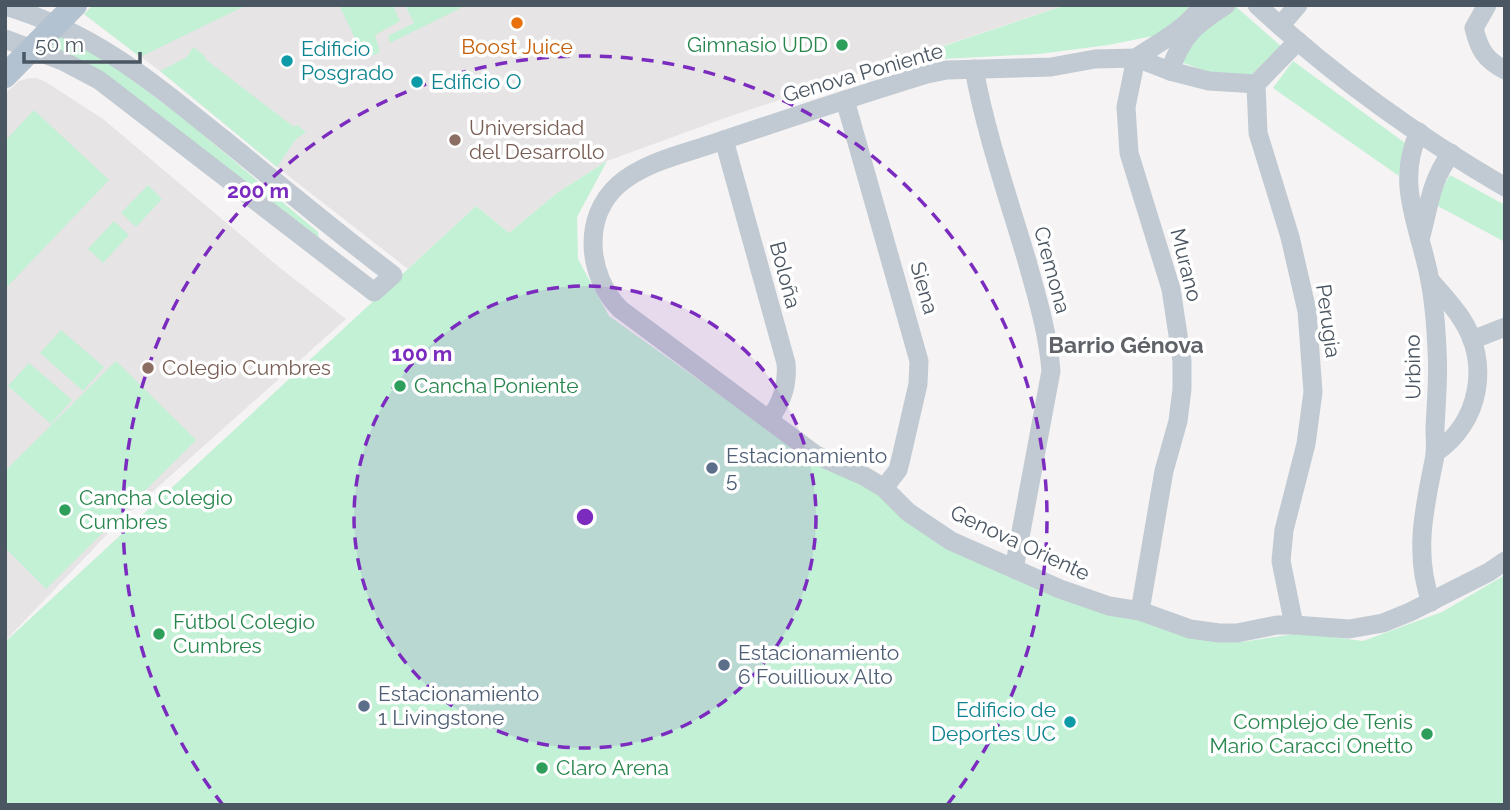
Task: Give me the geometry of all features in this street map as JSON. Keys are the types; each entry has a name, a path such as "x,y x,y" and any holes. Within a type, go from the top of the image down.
{"main road":[{"path":"5,76 75,5"}],"street":[{"path":"1136,58 1174,36 1192,20 1203,5"},
{"path":"1170,71 1177,51 1197,23 1226,5"},
{"path":"1257,5 1358,89 1505,187"},
{"path":"1280,26 1298,5"},
{"path":"1487,5 1474,28 1478,46 1493,64 1505,70"},
{"path":"5,6 55,24 92,42 141,73 342,237 393,275 373,292 99,80 63,61 5,38"},
{"path":"1256,84 1298,41"},
{"name":"Genova Poniente","path":"594,262 592,236 595,222 607,198 616,187 647,167 928,74 947,70 1051,67 1096,60 1136,58 1170,71 1209,81 1256,84"},
{"name":"Murano","path":"1136,58 1126,107 1129,153 1171,289 1182,375 1178,421 1164,471 1140,611"},
{"name":"Cremona","path":"974,69 990,137 1050,350 1051,371 1014,569"},
{"name":"Perugia","path":"1256,84 1258,133 1290,237 1307,311 1313,392 1306,444 1284,530 1280,561 1294,625"},
{"name":"Siena","path":"845,100 919,361 918,384 898,470 884,488"},
{"name":"Urbino","path":"1419,132 1410,152 1408,185 1411,210 1421,237 1430,280 1438,376 1435,453 1422,518 1423,575 1431,602"},
{"name":"Boloña","path":"724,140 786,363 788,379 784,393 769,420"},
{"name":"Urbino","path":"1421,237 1432,186 1451,153"},
{"path":"319,249 342,237"},
{"name":"Genova Oriente","path":"594,262 605,289 620,309 816,455 884,488 908,512 951,541 1090,600 1140,611 1190,629 1219,633 1237,634 1277,625 1349,629 1383,623 1431,602 1505,561"},
{"name":"Urbino","path":"1430,280 1462,319 1478,358 1479,375 1472,409 1465,424 1449,444 1435,453"},
{"path":"1472,340 1505,327"}],"shaded area":[{"name":"Universidad del Desarrollo","path":"93,5 1066,5 725,118 607,161 557,193 509,233 476,206 408,269 160,71 84,14"},
{"name":"Colegio Cumbres","path":"29,78 46,82 103,119 280,268 346,319 122,519 5,641 5,94 19,81"}],"green space":[{"path":"93,5 247,5 140,57 84,14"},
{"path":"339,5 393,5 400,21 375,35 380,52 365,59"},
{"path":"405,5 467,5 390,43 388,36 414,23"},
{"path":"1066,5 1194,5 1158,35 1039,54 942,59 938,48"},
{"path":"1234,5 1281,46 1251,75 1214,74 1181,62 1191,38"},
{"path":"58,34 117,68 189,123 318,232 319,238 127,91 49,43"},
{"path":"193,47 294,127 297,125 306,132 296,139 277,167 160,71 187,57"},
{"path":"1293,61 1405,143 1399,176 1273,88"},
{"path":"34,110 109,180 5,289 5,141"},
{"path":"607,161 577,217 578,259 609,316 765,427 861,480 945,543 1242,642 1301,633 1363,641 1442,612 1505,575 1505,805 5,805 5,642 476,206 509,233 557,193"},
{"path":"1450,175 1505,205 1505,242 1434,204"},
{"path":"148,185 162,199 136,227 121,213"},
{"path":"114,221 129,235 103,263 88,249"},
{"path":"61,330 104,367 83,391 40,353"},
{"name":"Cancha Colegio Cumbres","path":"116,361 196,440 46,589 5,548 5,471"},
{"path":"29,363 72,400 51,424 8,386"}],"place":[{"name":"Boost Juice","path":"517,23"},
{"name":"Gimnasio UDD","path":"842,45"},
{"name":"Edificio Posgrado","path":"287,61"},
{"name":"Edificio O","path":"417,82"},
{"name":"Universidad del Desarrollo","path":"455,140"},
{"name":"Colegio Cumbres","path":"148,368"},
{"name":"Cancha Poniente","path":"400,386"},
{"name":"Estacionamiento 5","path":"712,468"},
{"name":"Cancha Colegio Cumbres","path":"65,510"},
{"name":"Fútbol Colegio Cumbres","path":"159,634"},
{"name":"Estacionamiento 6 Fouillioux Alto","path":"724,665"},
{"name":"Estacionamiento 1 Livingstone","path":"364,706"},
{"name":"Edificio de Deportes UC","path":"1070,722"},
{"name":"Complejo de Tenis Mario Caracci Onetto","path":"1427,734"},
{"name":"Claro Arena","path":"542,768"}],"district":[{"name":"Barrio Génova","path":"1126,345"}]}
